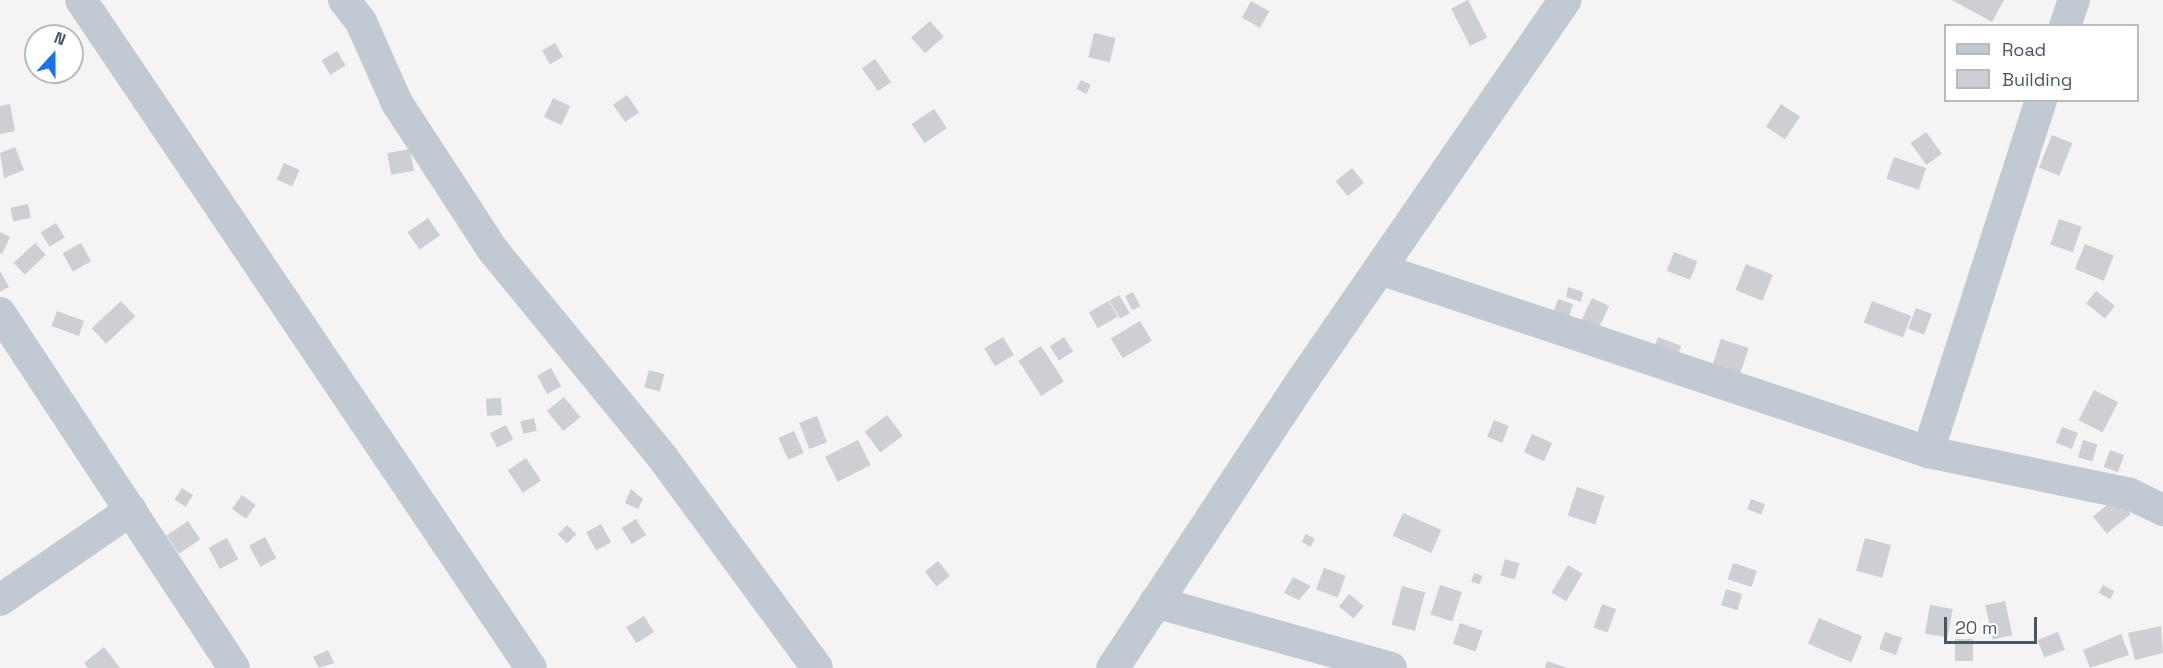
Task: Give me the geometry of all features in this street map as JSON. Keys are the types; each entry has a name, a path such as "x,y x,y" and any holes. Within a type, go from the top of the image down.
{"street":[{"path":"81,0 531,668"},
{"path":"344,0 361,22 397,103 492,249 663,458 817,668"},
{"path":"1112,668 1564,0"},
{"path":"2067,24 2074,0"},
{"path":"1928,452 2040,102"},
{"path":"1380,269 1928,452 2130,494 2163,510"},
{"path":"0,313 234,668"},
{"path":"0,600 131,510"},
{"path":"1155,602 1391,668"}],"building":[{"path":"1468,0 1487,37 1470,46 1451,9"},
{"path":"1952,0 2004,0 1992,22"},
{"path":"1251,1 1269,11 1260,28 1242,18"},
{"path":"930,21 944,37 925,53 911,37"},
{"path":"1094,33 1115,38 1110,62 1088,57"},
{"path":"555,43 563,57 550,64 542,50"},
{"path":"337,51 346,66 330,75 322,60"},
{"path":"875,59 891,82 878,91 862,68"},
{"path":"1081,80 1091,85 1086,94 1076,89"},
{"path":"627,95 639,112 625,122 613,105"},
{"path":"553,98 570,106 561,125 544,117"},
{"path":"10,104 15,131 0,134 0,106"},
{"path":"1781,104 1800,117 1785,139 1766,126"},
{"path":"934,109 947,128 924,143 912,124"},
{"path":"1926,132 1942,154 1926,165 1911,143"},
{"path":"2052,135 2072,143 2059,176 2039,167"},
{"path":"15,147 24,170 4,178 0,153"},
{"path":"410,149 414,171 391,175 387,153"},
{"path":"1894,157 1926,168 1919,190 1887,179"},
{"path":"284,163 300,170 292,186 277,179"},
{"path":"1352,168 1364,183 1348,196 1336,181"},
{"path":"28,204 31,218 13,221 10,208"},
{"path":"428,218 440,235 420,250 408,232"},
{"path":"2059,219 2082,227 2073,252 2050,245"},
{"path":"56,223 65,238 49,247 41,232"},
{"path":"0,232 10,237 2,254 0,253"},
{"path":"35,243 46,255 25,274 14,263"},
{"path":"81,243 91,261 73,272 63,253"},
{"path":"2085,244 2114,256 2104,281 2075,269"},
{"path":"1674,252 1697,261 1690,280 1667,271"},
{"path":"1746,264 1773,275 1762,301 1736,290"},
{"path":"0,271 9,287 0,292"},
{"path":"1568,287 1583,292 1581,302 1566,297"},
{"path":"2096,291 2115,306 2105,318 2086,304"},
{"path":"1133,292 1140,306 1132,310 1125,296"},
{"path":"1119,295 1130,313 1120,319 1110,301"},
{"path":"1592,298 1609,306 1596,335 1578,327"},
{"path":"1558,299 1573,304 1568,320 1553,315"},
{"path":"121,301 135,316 106,344 92,328"},
{"path":"1109,301 1118,317 1098,328 1089,312"},
{"path":"1872,301 1911,316 1903,338 1864,322"},
{"path":"1916,308 1932,314 1924,335 1908,329"},
{"path":"57,311 84,321 79,336 52,326"},
{"path":"1140,321 1152,341 1123,358 1111,339"},
{"path":"1003,337 1014,355 995,366 984,348"},
{"path":"1064,337 1073,351 1059,361 1050,346"},
{"path":"1658,337 1681,346 1675,364 1651,355"},
{"path":"1721,339 1749,348 1740,375 1712,366"},
{"path":"1041,346 1064,381 1041,396 1018,361"},
{"path":"551,368 561,386 547,394 537,376"},
{"path":"649,370 664,374 660,392 644,387"},
{"path":"2094,390 2118,402 2103,433 2079,420"},
{"path":"564,397 580,417 563,431 547,411"},
{"path":"501,398 502,415 487,416 486,399"},
{"path":"887,415 903,436 880,453 865,432"},
{"path":"817,416 827,442 809,449 799,423"},
{"path":"534,418 537,431 523,434 520,421"},
{"path":"1494,420 1509,426 1502,443 1487,437"},
{"path":"506,425 513,439 497,447 490,433"},
{"path":"2062,427 2078,433 2072,449 2056,443"},
{"path":"794,431 804,453 788,460 778,438"},
{"path":"1532,434 1552,443 1544,461 1524,452"},
{"path":"858,440 871,465 838,482 825,457"},
{"path":"2083,440 2097,444 2092,461 2078,457"},
{"path":"2110,450 2124,455 2118,472 2104,467"},
{"path":"526,458 541,480 523,493 508,470"},
{"path":"1577,487 1605,496 1595,524 1568,516"},
{"path":"182,488 193,495 186,507 175,500"},
{"path":"631,489 643,499 638,509 625,503"},
{"path":"242,495 256,505 246,519 232,509"},
{"path":"2117,497 2131,514 2107,534 2093,517"},
{"path":"1751,499 1765,504 1761,514 1747,509"},
{"path":"1403,513 1441,530 1431,553 1393,536"},
{"path":"636,519 646,535 632,544 622,528"},
{"path":"188,521 200,539 179,554 166,536"},
{"path":"601,524 611,542 596,551 586,532"},
{"path":"567,525 576,534 567,543 558,534"},
{"path":"1306,534 1315,539 1310,547 1302,542"},
{"path":"265,537 276,558 260,567 249,545"},
{"path":"227,538 238,559 220,569 208,548"},
{"path":"1865,538 1891,545 1882,578 1856,571"},
{"path":"1505,559 1519,563 1515,579 1500,575"},
{"path":"938,561 950,576 937,586 925,572"},
{"path":"1733,563 1757,571 1752,587 1728,579"},
{"path":"1568,565 1583,574 1566,601 1552,592"},
{"path":"1324,568 1346,576 1338,597 1316,590"},
{"path":"1474,573 1483,576 1480,584 1471,582"},
{"path":"1293,577 1311,586 1299,600 1284,593"},
{"path":"1440,585 1462,592 1452,622 1430,614"},
{"path":"2103,585 2114,591 2110,599 2099,593"},
{"path":"1402,586 1425,592 1415,631 1392,625"},
{"path":"1726,589 1742,594 1737,610 1721,605"},
{"path":"1349,594 1364,606 1354,618 1339,606"},
{"path":"2005,601 2012,635 1993,639 1985,605"},
{"path":"1602,604 1616,609 1608,633 1593,627"},
{"path":"1930,605 1953,609 1948,638 1925,634"},
{"path":"644,616 654,632 636,643 626,627"},
{"path":"1819,618 1862,636 1851,662 1808,644"},
{"path":"1460,623 1483,631 1476,652 1453,644"},
{"path":"2161,626 2163,653 2135,660 2128,633"},
{"path":"1885,632 1902,638 1896,655 1879,649"},
{"path":"2058,632 2065,650 2044,658 2037,640"},
{"path":"2121,634 2129,655 2090,668 2083,650"},
{"path":"1955,639 1973,639 1973,661 1955,661"},
{"path":"104,647 120,668 88,668 84,663"},
{"path":"328,650 334,663 319,668 313,657"},
{"path":"1547,661 1567,668 1545,668"}]}
